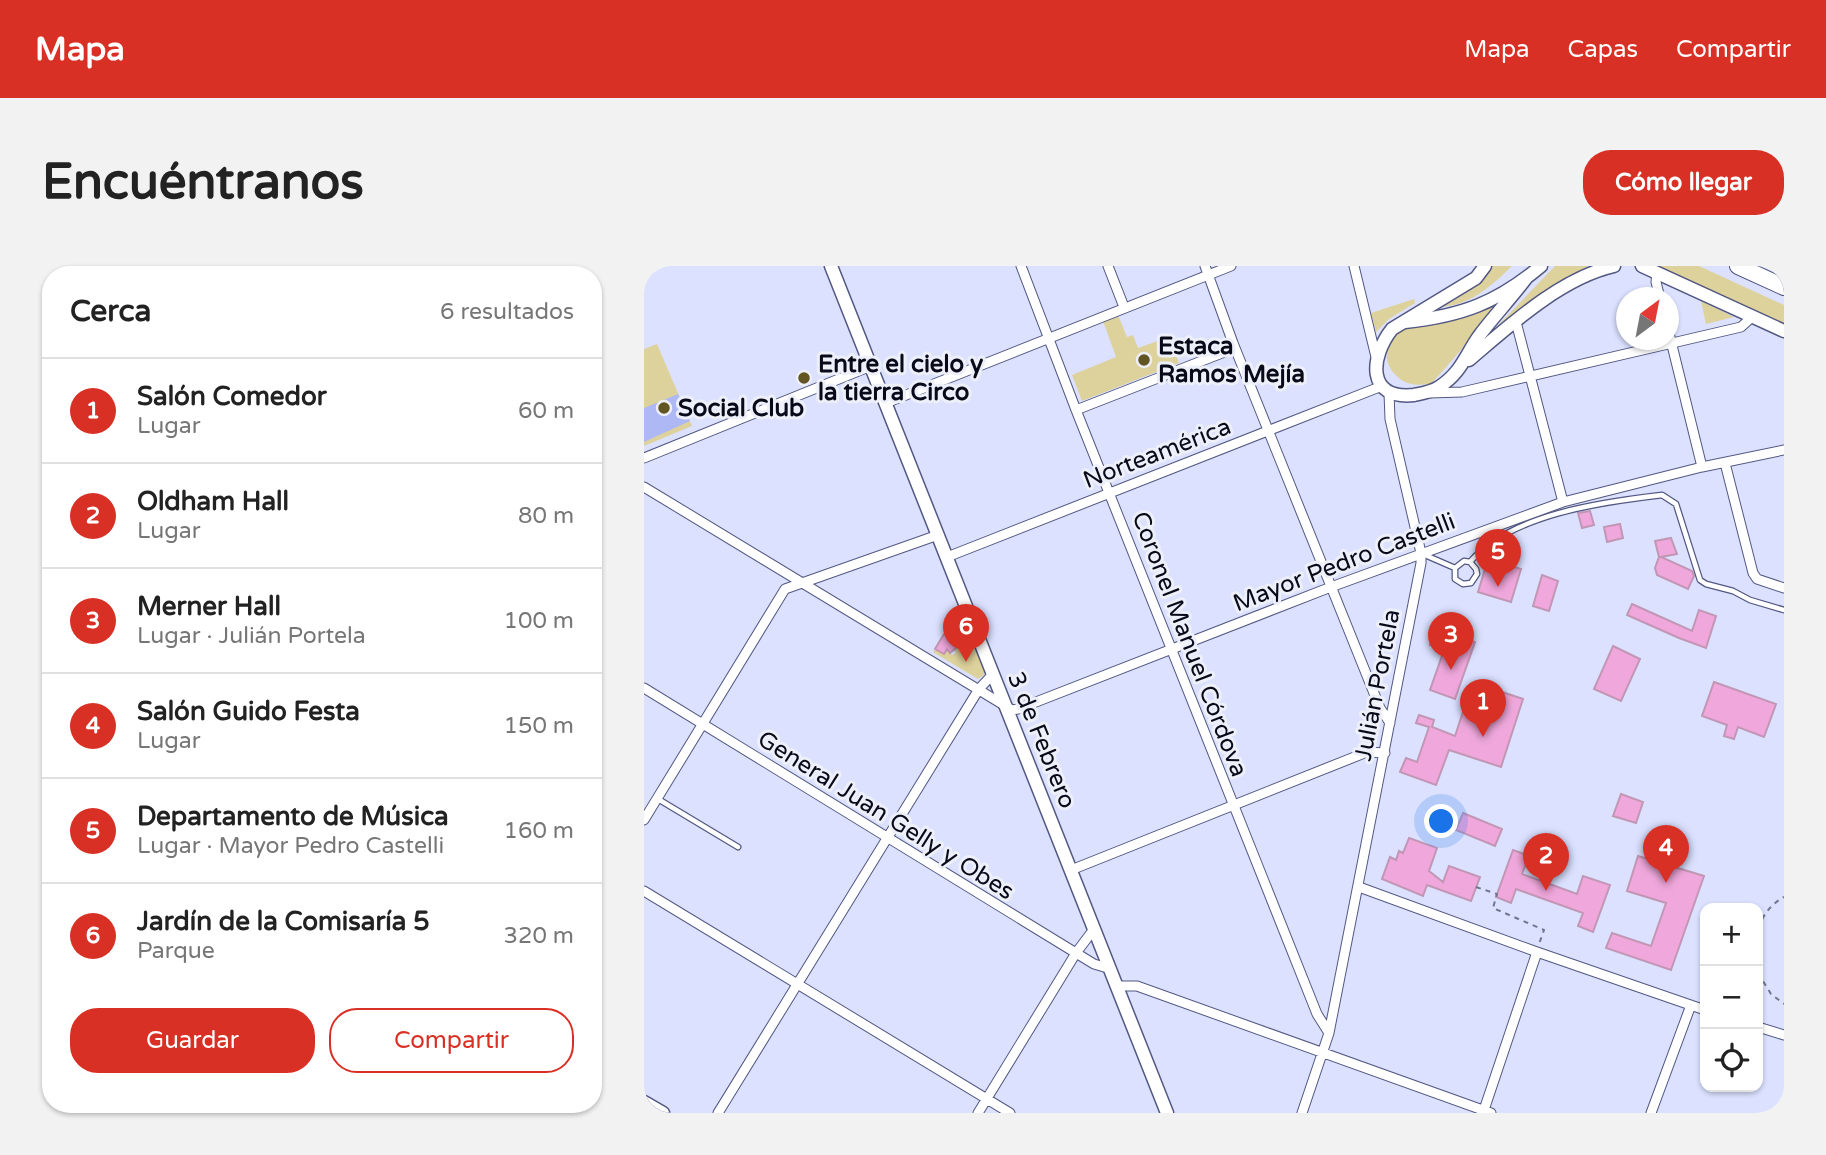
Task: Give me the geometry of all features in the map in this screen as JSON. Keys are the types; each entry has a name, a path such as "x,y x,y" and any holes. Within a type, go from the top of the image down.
{"highway":[{"path":"1738,266 1784,287"}],"main road":[{"name":"3 de Febrero","path":"831,266 1167,1113"},
{"path":"1376,357 1385,338 1401,322 1476,278 1485,266"},
{"path":"1401,322 1459,314 1494,298 1541,266"},
{"path":"1428,393 1449,380 1463,365 1516,322 1578,278 1614,266"},
{"path":"1642,266 1784,331"},
{"path":"1463,365 1480,336 1527,277"},
{"name":"Julián Portela","path":"1376,357 1376,368 1386,390"},
{"name":"Norteamérica","path":"1386,390 1402,396 1428,393"},
{"path":"644,1102 663,1113"}],"street":[{"name":"Coronel Manuel Córdova","path":"1021,266 1233,806 1317,1014 1329,1034"},
{"path":"1108,266 1124,307"},
{"path":"886,403 1206,271 1231,266"},
{"name":"Julián Portela","path":"1354,266 1376,357"},
{"path":"1206,271 1380,708 1390,723"},
{"path":"1657,272 1657,287"},
{"name":"Norteamérica","path":"1679,341 1741,327 1752,317"},
{"path":"1516,322 1563,502"},
{"path":"1076,410 1235,348"},
{"name":"Norteamérica","path":"1428,393 1462,392 1642,350"},
{"path":"1674,350 1702,467"},
{"path":"644,458 871,366"},
{"name":"Julián Portela","path":"1302,1113 1329,1034 1421,563 1386,390"},
{"name":"Norteamérica","path":"947,557 1269,432 1386,390"},
{"name":"Mayor Pedro Castelli","path":"1007,708 1018,709 1331,587 1563,502 1702,467 1784,450"},
{"path":"1725,463 1749,564 1757,579 1784,588"},
{"path":"644,487 1007,708"},
{"path":"644,820 785,589 938,535"},
{"path":"718,1113 979,689 993,674"},
{"name":"General Juan Gelly y Obes","path":"644,688 1094,964 1111,969"},
{"path":"1071,870 1367,752 1385,752"},
{"path":"1359,887 1700,1008"},
{"path":"644,891 1010,1113"},
{"path":"978,1113 1076,953 1094,929"},
{"path":"1117,986 1137,986 1486,1112 1537,952"},
{"path":"1651,1113 1691,1005"},
{"path":"1763,1029 1784,1035"}],"lane":[{"path":"1470,562 1487,546 1513,530 1575,509 1662,495 1676,504 1700,580 1784,610"},
{"path":"1421,553 1455,568"},
{"path":"1464,561 1470,562 1477,574 1471,583 1458,582 1454,574 1455,568 1464,561"},
{"path":"658,798 738,847"}],"path":[{"path":"1476,887 1497,894 1493,908 1544,930 1537,952"},
{"path":"1763,916 1784,897"},
{"path":"1763,981 1771,994 1784,1004"}],"shaded area":[{"path":"1491,266 1512,266 1488,288 1469,299 1438,307 1482,280"},
{"path":"1555,266 1588,266 1528,306 1483,341"},
{"path":"1657,266 1699,266 1784,305 1784,327"},
{"path":"1507,293 1431,384 1407,383 1391,370 1387,351 1391,340 1399,332 1424,323 1476,313"},
{"path":"1414,299 1415,303 1389,319 1376,332 1371,313"},
{"path":"1701,301 1734,317 1706,324"},
{"name":"Estaca Ramos Mejía","path":"1118,315 1127,337 1133,335 1138,348 1169,337 1179,363 1082,401 1072,375 1116,357 1103,321"},
{"name":"Social Club","path":"657,344 692,426 644,446 644,349"},
{"path":"972,641 986,671 978,679 933,652 935,649 944,654 947,649 952,655 956,653 954,649 962,643"}],"water":[{"path":"678,394 690,421 644,442 644,408"}],"building":[{"path":"1590,511 1594,525 1582,528 1578,513"},
{"path":"1620,524 1623,538 1607,542 1604,527"},
{"path":"1671,538 1677,554 1661,557 1692,571 1694,576 1688,589 1657,575 1655,568 1659,557 1655,541"},
{"path":"1488,559 1521,569 1511,602 1478,592"},
{"path":"1542,575 1558,581 1549,611 1533,606"},
{"path":"1632,604 1692,631 1699,610 1716,616 1706,648 1627,615"},
{"path":"1437,628 1475,642 1455,699 1430,690 1444,650 1430,645"},
{"path":"957,629 962,643 950,653 947,649 944,654 935,649 944,634"},
{"path":"1613,646 1640,659 1621,701 1594,689"},
{"path":"1714,682 1776,704 1764,737 1738,727 1734,739 1724,736 1727,725 1702,716"},
{"path":"1487,687 1523,699 1501,767 1449,750 1436,785 1400,772 1406,758 1417,762 1429,727 1416,723 1419,715 1434,720 1432,727 1455,736 1463,712 1478,716"},
{"path":"1621,794 1643,802 1636,823 1613,816"},
{"path":"1463,813 1502,829 1495,846 1456,830"},
{"path":"1409,838 1437,848 1429,871 1443,882 1449,866 1480,877 1471,901 1427,885 1423,896 1382,879 1390,857 1396,860 1399,851 1403,853"},
{"path":"1513,850 1529,856 1522,874 1577,894 1583,876 1610,885 1593,932 1578,926 1583,913 1516,889 1511,903 1496,897"},
{"path":"1638,856 1704,876 1671,970 1606,948 1612,933 1651,946 1666,903 1627,891"}],"place":[{"name":"Estaca Ramos Mejía","path":"1144,360"},
{"name":"Entre el cielo y la tierra Circo","path":"804,378"},
{"name":"Social Club","path":"664,408"},
{"name":"Departamento de Música","path":"1498,587"},
{"name":"Jardín de la Comisaría 5","path":"966,662"},
{"name":"Merner Hall","path":"1451,670"},
{"name":"Salón Comedor","path":"1483,737"},
{"name":"Salón Guido Festa","path":"1666,883"},
{"name":"Oldham Hall","path":"1546,891"}]}
